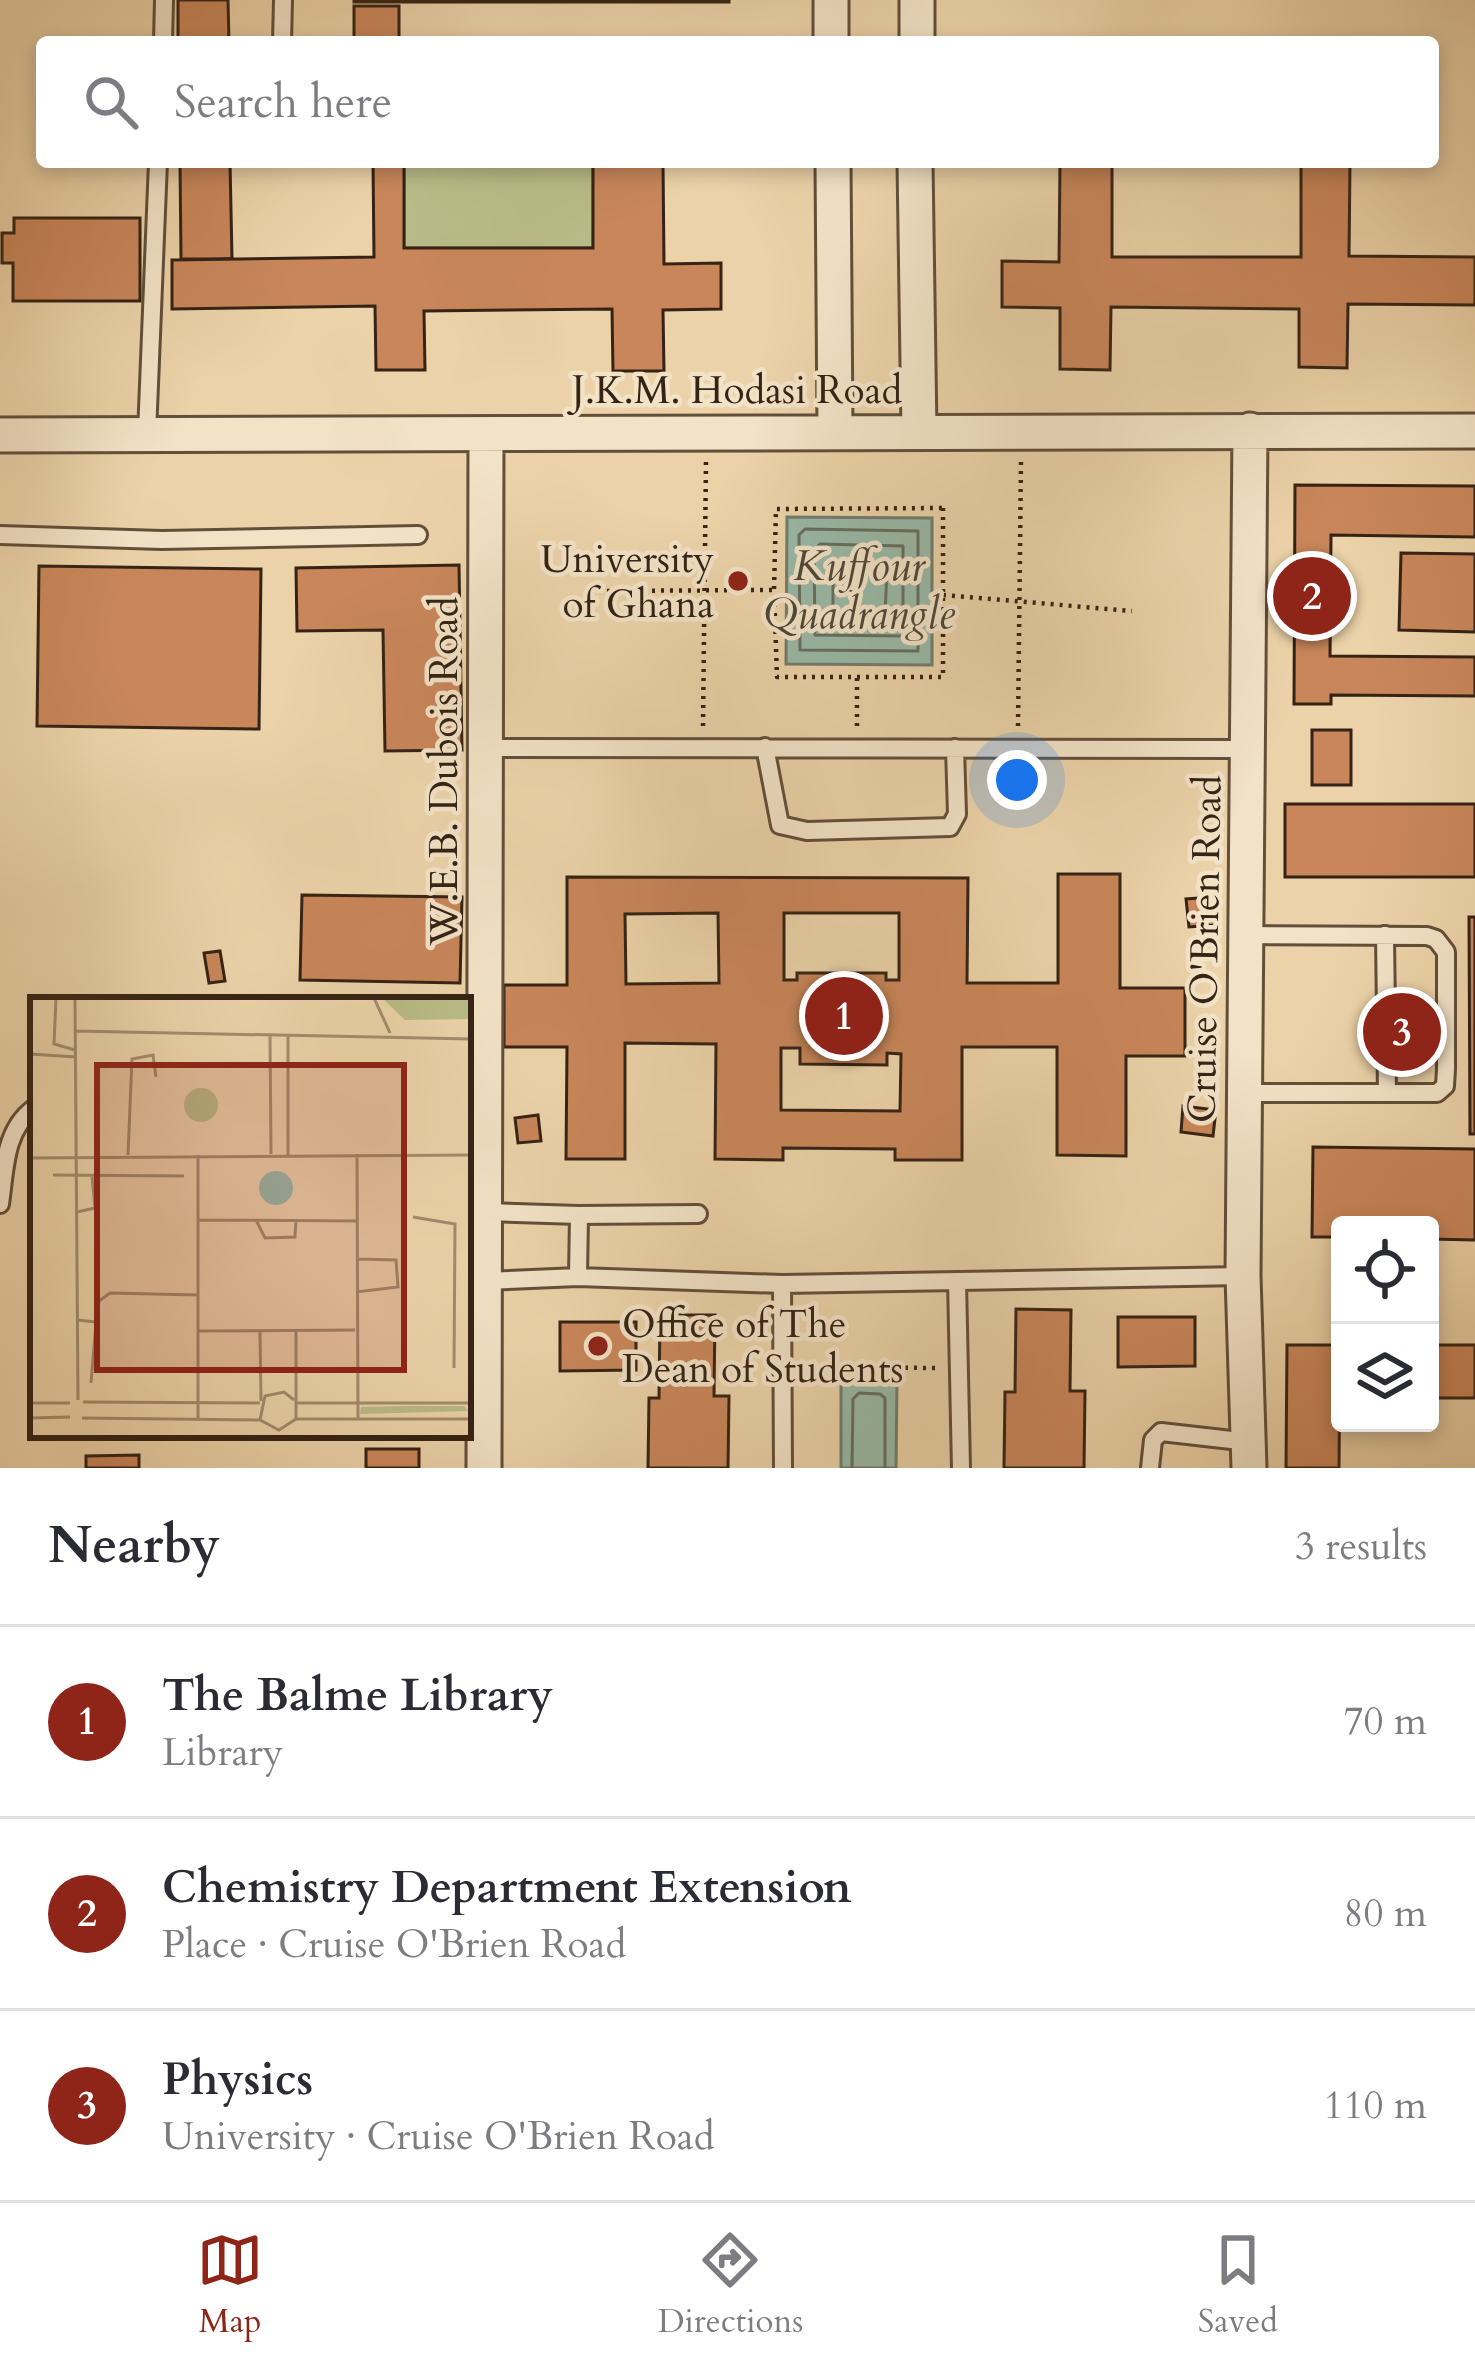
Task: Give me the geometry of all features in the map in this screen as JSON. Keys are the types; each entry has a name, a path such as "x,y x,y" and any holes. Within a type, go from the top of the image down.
{"street":[{"path":"831,0 831,36"},
{"path":"916,36 917,0"},
{"path":"832,168 835,430"},
{"path":"915,168 920,432"},
{"name":"Cruise O'Brien Road","path":"1249,1455 1243,1276 1250,430"},
{"name":"J.K.M. Hodasi Road","path":"0,435 1475,431"},
{"name":"W.E.B. Dubois Road","path":"484,1468 486,1212 477,1105 486,748 486,434"}],"lane":[{"path":"163,36 164,0"},
{"path":"282,36 283,0"},
{"path":"147,434 158,168"},
{"path":"0,535 162,540 418,536"},
{"path":"765,747 780,825 807,831 950,827 957,814 955,748"},
{"path":"486,748 1249,748"},
{"path":"1245,1093 1436,1093 1445,1086 1446,952 1427,936 1246,934"},
{"path":"1385,935 1387,1093"},
{"path":"0,1204 10,1138 30,1111"},
{"path":"486,1212 698,1214"},
{"path":"578,1277 579,1215"},
{"path":"485,1281 578,1277 782,1283 1243,1276"},
{"path":"957,1281 961,1468"},
{"path":"782,1283 783,1468"},
{"path":"1150,1468 1153,1440 1161,1432 1249,1455"}],"path":[{"path":"703,747 706,432"},
{"path":"1018,748 1021,432"},
{"path":"776,508 943,508 943,595 943,677 777,677 776,508"},
{"path":"589,591 774,590"},
{"path":"943,595 1132,610"},
{"path":"856,747 857,677"},
{"path":"783,1367 959,1368"}],"green space":[{"path":"404,168 593,168 593,248 404,248"}],"water":[{"name":"Kuffour Quadrangle","path":"787,517 932,518 932,665 786,664"},
{"path":"841,1381 897,1382 896,1468 841,1468"}],"building":[{"path":"178,0 228,0 229,36 178,36"},
{"path":"729,0 729,2 354,2"},
{"path":"354,6 399,6 399,36 354,36"},
{"path":"180,168 230,168 232,259 181,259"},
{"path":"373,168 404,168 404,248 593,248 593,168 663,168 664,264 721,263 721,309 663,310 664,371 613,371 612,309 424,311 425,370 376,370 375,306 172,309 172,260 374,257"},
{"path":"1060,168 1112,168 1112,257 1301,257 1301,168 1350,168 1349,256 1475,257 1475,305 1348,304 1347,368 1299,367 1299,309 1111,307 1110,370 1060,369 1060,308 1002,307 1002,261 1059,262"},
{"path":"14,218 140,218 140,301 13,301 13,263 2,263 2,233 14,233"},
{"path":"1295,485 1475,486 1475,537 1331,535 1330,656 1475,657 1475,696 1331,695 1331,704 1294,704"},
{"path":"1401,553 1475,554 1475,632 1399,630"},
{"path":"459,565 462,750 385,751 383,630 297,631 296,568"},
{"path":"39,566 261,569 259,729 37,726"},
{"path":"1312,730 1351,730 1351,785 1312,785"},
{"path":"1285,804 1475,804 1475,877 1285,877"},
{"path":"1058,874 1120,874 1120,988 1185,988 1185,1056 1126,1056 1126,1156 1057,1155 1057,1047 962,1047 962,1160 895,1160 895,1149 783,1148 783,1160 715,1159 716,1044 625,1043 625,1159 566,1159 567,1047 504,1047 504,985 567,985 567,877 968,878 967,983 1058,983","holes":["718,913 719,983 626,984 625,914","784,913 899,913 899,980 886,980 886,973 797,973 797,980 784,980","781,1048 800,1048 800,1064 887,1065 887,1053 901,1054 900,1111 781,1110"]},
{"path":"302,895 462,897 460,983 300,980"},
{"path":"1213,897 1215,925 1189,927 1186,899"},
{"path":"1469,917 1475,917 1475,1134 1470,1134"},
{"path":"220,951 225,981 209,983 204,953"},
{"path":"1183,1106 1216,1110 1213,1136 1181,1132"},
{"path":"538,1115 541,1141 518,1143 515,1118"},
{"path":"1313,1147 1475,1149 1475,1240 1439,1239 1439,1216 1331,1216 1331,1237 1312,1237"},
{"path":"1016,1309 1071,1310 1070,1391 1085,1391 1084,1468 1004,1468 1005,1392 1015,1392"},
{"path":"660,1315 715,1315 714,1396 729,1396 728,1468 648,1468 649,1398 659,1398"},
{"path":"1118,1317 1195,1317 1195,1366 1118,1367"},
{"name":"Office of The Dean of Students","path":"560,1322 636,1322 636,1370 560,1371"},
{"path":"1287,1345 1331,1345 1331,1432 1339,1432 1339,1468 1286,1468"},
{"path":"1439,1345 1475,1345 1475,1398 1439,1398"},
{"path":"366,1449 419,1449 419,1468 366,1468"},
{"path":"139,1455 139,1468 86,1468 86,1456"}],"place":[{"name":"University of Ghana","path":"738,581"},
{"name":"Chemistry Department Extension","path":"1312,596"},
{"name":"The Balme Library","path":"844,1016"},
{"name":"Physics","path":"1402,1032"},
{"name":"Office of The Dean of Students","path":"598,1346"}]}
